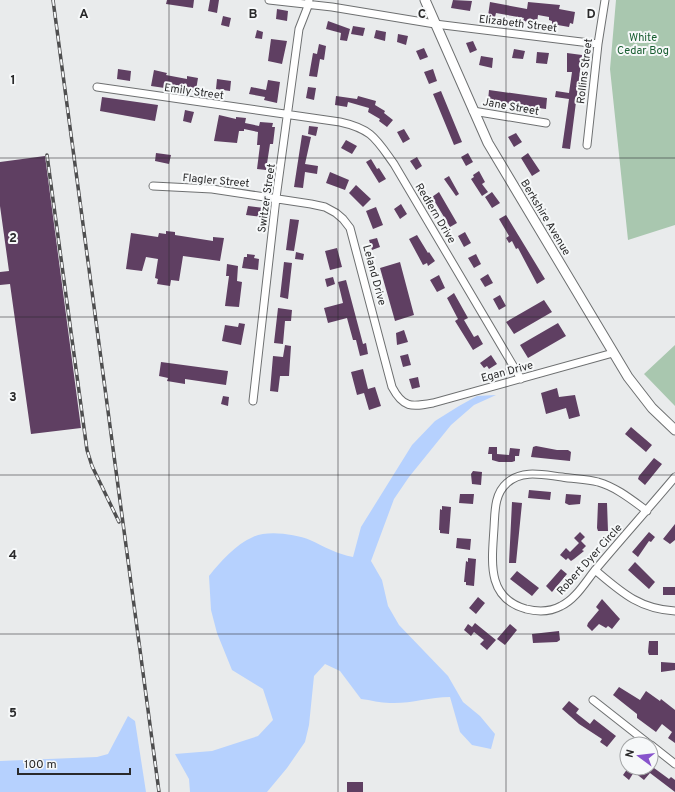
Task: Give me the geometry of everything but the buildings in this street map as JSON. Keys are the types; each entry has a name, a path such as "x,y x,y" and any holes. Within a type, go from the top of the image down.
{"main road":[{"name":"Berkshire Avenue","path":"425,0 488,144 613,353 640,394 675,430"}],"street":[{"name":"Elizabeth Street","path":"269,0 308,3 435,24 598,44"},
{"name":"Rollins Street","path":"587,146 598,44 605,0"},
{"name":"Switzer Street","path":"253,401 276,198 299,29 308,3"},
{"name":"Emily Street","path":"97,87 288,115"},
{"name":"Jane Street","path":"473,111 546,123"},
{"name":"Redfern Drive","path":"288,115 350,124 368,131 376,140 413,196 522,379"},
{"name":"Flagler Street","path":"153,186 212,190 276,198"},
{"name":"Leland Drive","path":"276,198 325,207 343,219 350,228 392,387 398,399 406,404"},
{"name":"Egan Drive","path":"406,404 415,406 433,403 613,353"},
{"name":"Robert Dyer Circle","path":"647,511 618,490 598,482 532,474 519,475 507,482 496,503 492,559 495,581 502,595 515,605 536,611 553,609 564,604 573,597 595,570 647,511 675,477"},
{"path":"595,570 614,587 637,602 653,609 675,611"},
{"path":"593,700 639,736"},
{"path":"659,752 675,764"}],"green space":[{"name":"White Cedar Bog","path":"616,0 675,0 675,225 628,240 610,69"},
{"path":"675,345 675,406 644,374"}],"water":[{"path":"496,395 474,405 451,425 409,477 394,499 371,561 382,580 388,606 399,625 448,676 463,702 480,716 495,734 491,749 472,745 460,732 450,697 397,703 383,703 361,699 340,671 325,664 314,676 309,725 305,742 287,768 267,792 190,792 189,779 175,754 212,751 258,736 273,720 263,689 232,670 217,633 211,610 209,576 223,559 240,544 259,535 273,533 304,538 336,552 353,557 361,527 412,445 435,421 459,406 477,396"},
{"path":"128,716 135,721 146,792 0,792 0,761 97,757 108,754"}],"railway":[{"path":"53,0 159,792"},
{"path":"47,155 87,450 92,466 119,522"}]}
